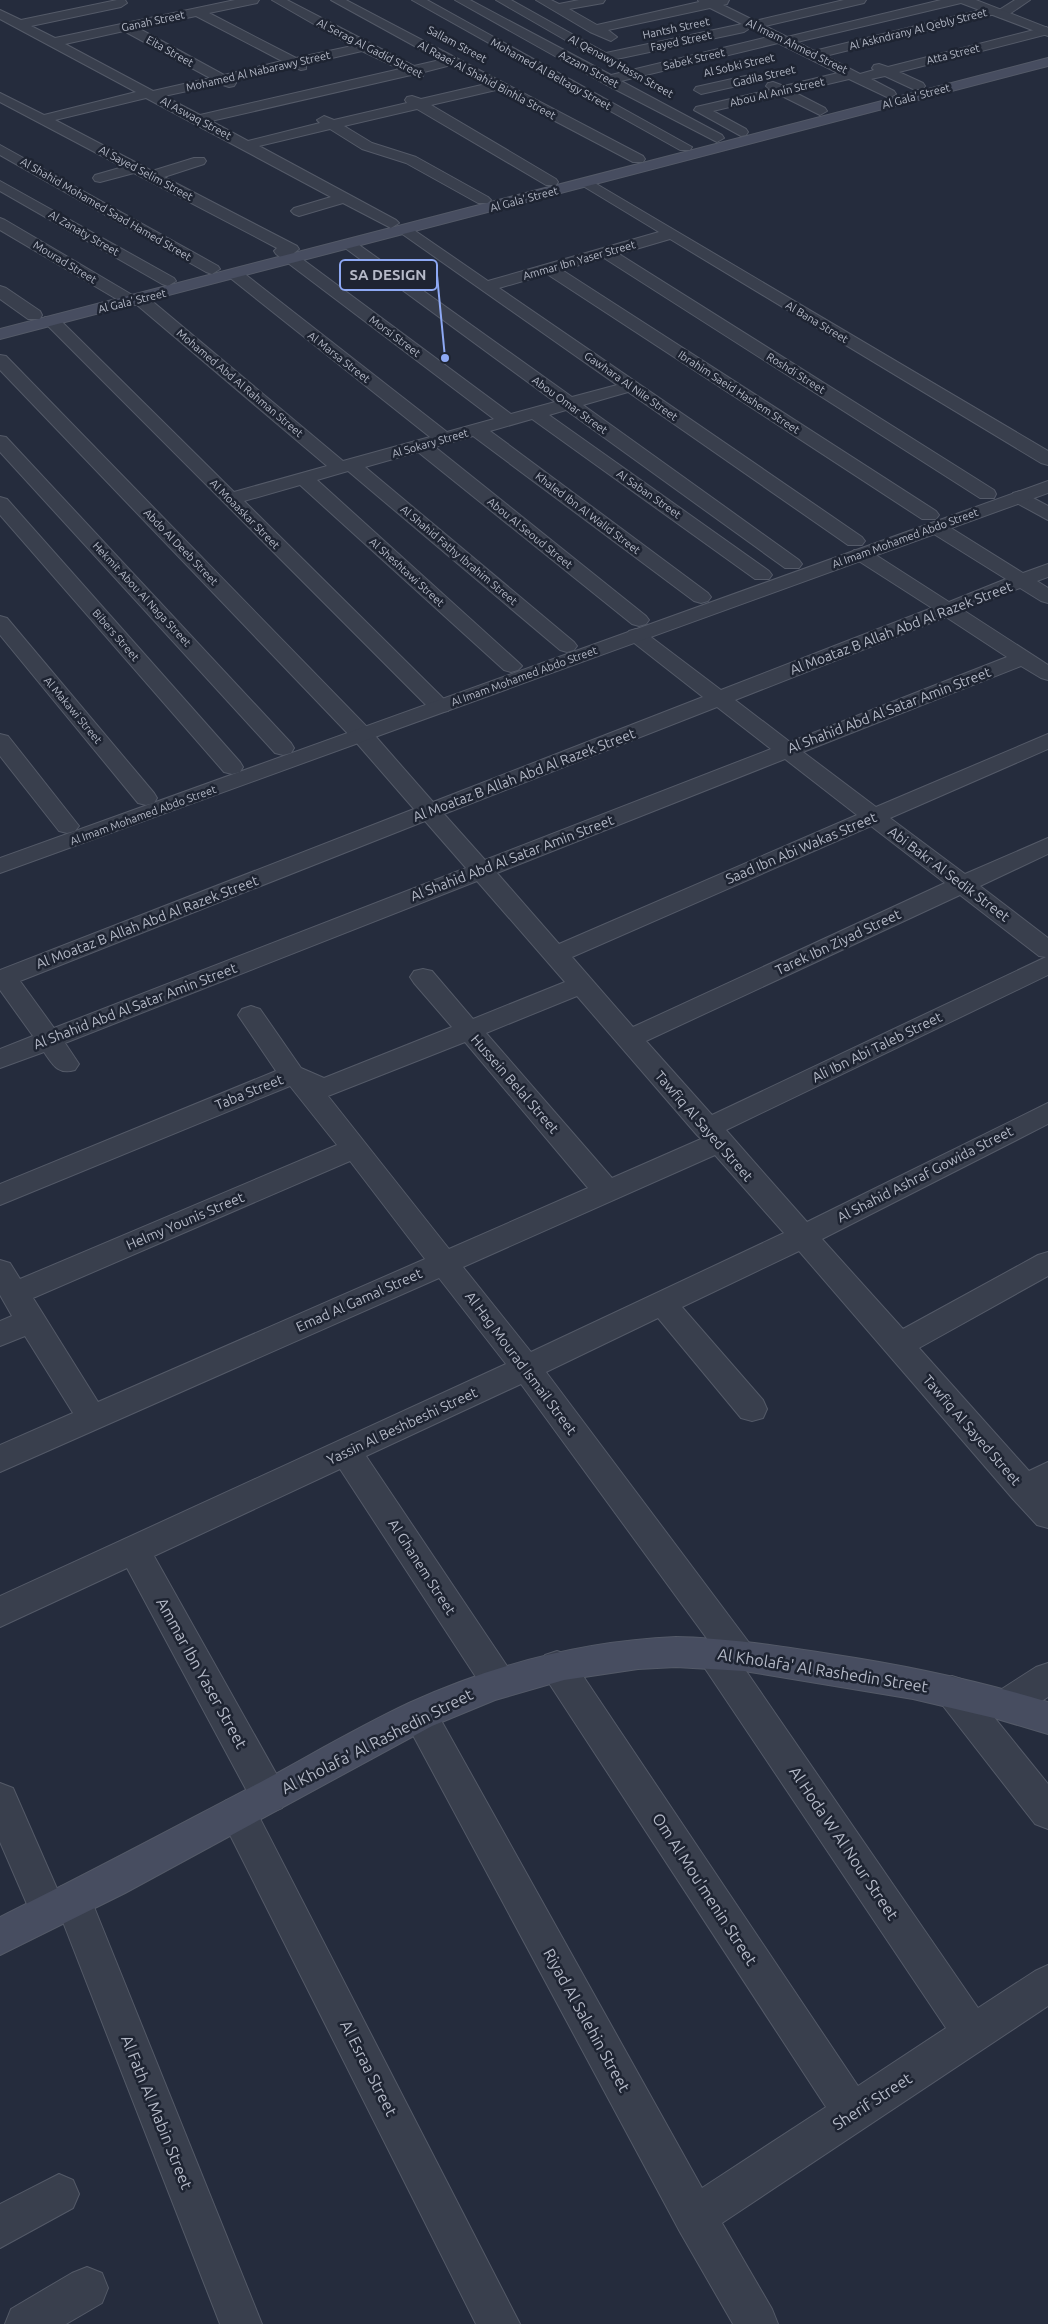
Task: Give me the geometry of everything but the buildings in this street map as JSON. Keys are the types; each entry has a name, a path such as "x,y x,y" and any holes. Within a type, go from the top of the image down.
{"main road":[{"name":"Al Gala' Street","path":"130,298 168,281 212,269 289,253 588,182 607,172 638,160 717,138 1048,54"},
{"name":"Al Gala' Street","path":"0,324 42,318 235,274 289,253 349,245 483,200 551,182 607,172 1048,62"},
{"name":"Al Gala' Street","path":"0,334 42,318"},
{"name":"Al Kholafa' Al Rashedin Street","path":"0,1937 420,1715 469,1693 557,1666 622,1654 726,1654 879,1676 952,1691 1048,1718"}],"street":[{"name":"Ganah Street","path":"54,42 198,12 226,2 253,0"},
{"name":"Al Serag Al Gadid Street","path":"278,0 429,78"},
{"name":"Al Raaei Al Shahid Binhla Street","path":"337,0 638,160"},
{"name":"Mohamed Al Beltagy Street","path":"418,0 685,147"},
{"name":"Azzam Street","path":"461,0 717,138"},
{"path":"522,12 551,5 599,0"},
{"path":"595,29 708,2 730,0"},
{"name":"Fayed Street","path":"584,67 642,49 860,0"},
{"name":"Sabek Street","path":"608,80 958,0"},
{"path":"965,0 992,8 1047,32"},
{"name":"Al Askndrany Al Qebly Street","path":"809,52 838,49 936,25 1024,0"},
{"path":"479,10 505,2"},
{"name":"Al Qenawy Hassn Street","path":"505,2 651,82"},
{"name":"Al Imam Ahmed Street","path":"708,2 853,74 889,94"},
{"path":"0,28 126,5 154,21"},
{"path":"167,5 185,14"},
{"path":"551,5 595,29 676,63"},
{"path":"0,9 18,6"},
{"path":"574,18 610,10"},
{"path":"198,12 309,71"},
{"path":"906,12 936,25"},
{"name":"Al Aswaq Street","path":"0,14 398,227"},
{"name":"Hantsh Street","path":"717,20 735,16"},
{"path":"853,74 863,61 1028,24"},
{"name":"Eita Street","path":"126,27 267,104"},
{"name":"Atta Street","path":"853,74 886,71 1047,32"},
{"path":"509,50 539,43"},
{"name":"Mohamed Al Nabarawy Street","path":"43,119 364,46"},
{"path":"838,49 918,86"},
{"name":"Al Sobki Street","path":"778,56 809,52"},
{"path":"530,62 561,54"},
{"path":"198,120 452,61"},
{"name":"Gadila Street","path":"800,67 827,61"},
{"path":"734,66 820,112"},
{"name":"Gadila Street","path":"701,90 774,73"},
{"name":"Abou Al Anin Street","path":"741,132 697,108 853,74"},
{"path":"374,79 420,104 551,182"},
{"path":"247,145 498,85"},
{"path":"446,86 462,94"},
{"name":"Al Sayed Selim Street","path":"0,97 151,176 289,253"},
{"path":"504,102 521,97"},
{"path":"288,99 366,146 410,160 483,200"},
{"path":"363,106 378,114"},
{"path":"442,117 460,113"},
{"name":"Al Shahid Mohamed Saad Hamed Street","path":"0,148 212,269"},
{"path":"151,176 199,161"},
{"path":"100,178 136,168"},
{"name":"Al Bana Street","path":"588,182 671,234 1048,459"},
{"name":"Al Zanaty Street","path":"0,186 168,281"},
{"path":"299,212 344,198"},
{"name":"Mourad Street","path":"0,222 130,298"},
{"name":"Gawhara Al Nile Street","path":"398,227 631,386 858,548 1048,674"},
{"name":"Ammar Ibn Yaser Street","path":"487,286 671,234"},
{"name":"Abou Omar Street","path":"349,245 792,564"},
{"name":"Roshdi Street","path":"606,252 987,494"},
{"name":"Morsi Street","path":"289,253 508,421"},
{"name":"Ibrahim Saeid Hashem Street","path":"549,268 1048,597"},
{"name":"Al Marsa Street","path":"235,274 444,439"},
{"name":"Al Moaaskar Street","path":"0,291 42,318 230,499 435,701"},
{"name":"Mohamed Abd Al Rahman Street","path":"130,298 346,466"},
{"name":"Abdo Al Deeb Street","path":"0,360 357,729"},
{"name":"Al Sokary Street","path":"230,499 631,386"},
{"name":"Al Saban Street","path":"535,413 762,575"},
{"name":"Khaled Ibn Al Walid Street","path":"476,430 701,597"},
{"name":"Hekmit Abou Al Naga Street","path":"0,441 283,748"},
{"name":"Abou Al Seoud Street","path":"421,445 637,628"},
{"name":"Al Shahid Fathy Ibrahim Street","path":"346,466 567,646"},
{"name":"Al Sheshtawi Street","path":"303,478 511,666"},
{"path":"1038,484 1048,514"},
{"name":"Al Imam Mohamed Abdo Street","path":"933,521 987,494 1038,484"},
{"name":"Al Imam Mohamed Abdo Street","path":"0,866 357,729 1038,484"},
{"name":"Bibers Street","path":"0,503 232,766"},
{"name":"Al Imam Mohamed Abdo Street","path":"435,701 511,666 567,646 637,628 701,597 792,564 858,548"},
{"name":"Al Moataz B Allah Abd Al Razek Street","path":"2,978 432,812 1048,570"},
{"name":"Al Makawi Street","path":"0,622 146,798"},
{"name":"Abi Bakr Al Sedik Street","path":"637,628 720,699 1048,950"},
{"name":"Al Shahid Abd Al Satar Amin Street","path":"0,1059 1023,658"},
{"name":"Al Imam Mohamed Abdo Street","path":"0,850 283,748 357,729"},
{"name":"Tawfiq Al Sayed Street","path":"357,729 432,812 898,1346 1036,1482 1048,1515"},
{"path":"0,741 67,826"},
{"name":"Saad Ibn Abi Wakas Street","path":"555,955 1048,741"},
{"name":"Tarek Ibn Ziyad Street","path":"629,1040 1048,846"},
{"name":"Ali Ibn Abi Taleb Street","path":"713,1135 1048,965"},
{"name":"Hussein Belal Street","path":"423,977 607,1191"},
{"path":"2,978 66,1064"},
{"name":"Taba Street","path":"0,1195 295,1076 315,1086 328,1087 582,985"},
{"name":"Al Hag Mourad Ismail Street","path":"251,1015 295,1076 355,1148 526,1368 726,1654"},
{"name":"Al Shahid Ashraf Gowida Street","path":"802,1237 1048,1112"},
{"name":"Emad Al Gamal Street","path":"0,1458 607,1191 713,1135"},
{"name":"Helmy Younis Street","path":"7,1283 355,1148"},
{"name":"Yassin Al Beshbeshi Street","path":"0,1612 526,1368 802,1237"},
{"path":"898,1346 1048,1263"},
{"path":"7,1283 92,1418"},
{"path":"662,1304 752,1409"},
{"path":"0,1334 31,1320"},
{"name":"Al Ghanem Street","path":"346,1452 498,1683"},
{"name":"Ammar Ibn Yaser Street","path":"134,1550 254,1804"},
{"name":"Al Hoda W Al Nour Street","path":"726,1654 973,2034"},
{"name":"Om Al Mou'menin Street","path":"557,1666 853,2113"},
{"path":"1006,1705 1048,1678"},
{"path":"952,1691 1048,1812"},
{"name":"Riyad Al Salehin Street","path":"420,1715 695,2217 756,2324"},
{"name":"Al Fath Al Mabin Street","path":"0,1800 61,1906 241,2324"},
{"name":"Al Esraa Street","path":"254,1804 499,2324"},
{"name":"Sherif Street","path":"695,2217 1048,1984"},
{"path":"0,2227 59,2194"},
{"path":"26,2324 87,2288"}],"place":[{"name":"SA DESIGN","path":"445,358"}]}
